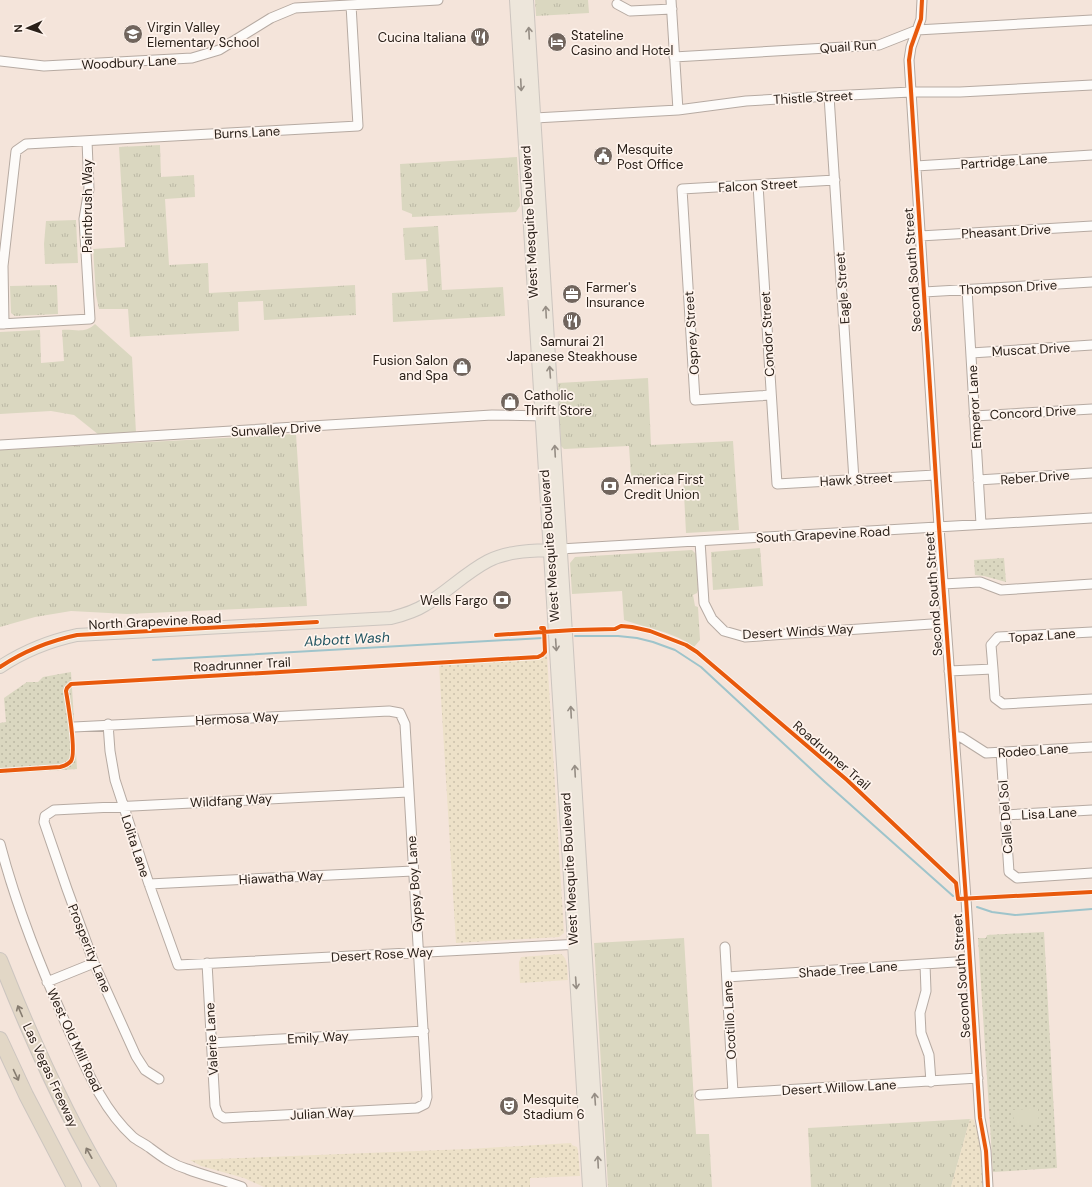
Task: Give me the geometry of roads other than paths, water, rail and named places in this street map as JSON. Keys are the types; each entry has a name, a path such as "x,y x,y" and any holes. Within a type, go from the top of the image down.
{"highway":[{"name":"Las Vegas Freeway","path":"0,960 19,1009 52,1082 90,1155 109,1187"},
{"path":"0,1039 26,1095 74,1187"}],"main road":[{"name":"West Mesquite Boulevard","path":"516,0 529,118"},
{"name":"West Mesquite Boulevard","path":"527,0 529,118 579,944 589,1187"},
{"name":"North Grapevine Road","path":"0,667 31,649 56,639 76,635 391,618 409,613 424,606 470,572 489,561 505,555 555,550"},
{"name":"West Mesquite Boulevard","path":"579,944 600,1187"}],"street":[{"name":"Woodbury Lane","path":"0,61 44,66 192,58 219,50 271,18 295,8 438,0"},
{"name":"Second South Street","path":"922,0 921,19 910,47 909,60 935,475 980,1118 986,1151 988,1187"},
{"path":"617,4 630,11 671,4 678,110"},
{"name":"Burns Lane","path":"2,324 2,266 16,151 26,144 358,126 351,5"},
{"name":"Quail Run","path":"674,57 879,45 917,30 1092,20"},
{"name":"Thistle Street","path":"529,118 678,110 746,101 829,96 911,92 960,92 1092,85"},
{"name":"Eagle Street","path":"829,96 854,480"},
{"name":"Paintbrush Way","path":"2,324 90,320 84,218 89,189 87,141"},
{"name":"Partridge Lane","path":"916,166 1092,156"},
{"name":"Falcon Street","path":"682,189 835,180"},
{"name":"Condor Street","path":"758,185 776,484"},
{"name":"Osprey Street","path":"682,189 695,400 771,396"},
{"name":"Pheasant Drive","path":"920,236 1092,226"},
{"name":"Thompson Drive","path":"924,292 1092,282"},
{"name":"Emperor Lane","path":"967,289 981,524"},
{"name":"Muscat Drive","path":"971,353 1092,345"},
{"name":"Concord Drive","path":"974,416 1092,409"},
{"name":"Sunvalley Drive","path":"0,445 492,415 547,416"},
{"name":"Reber Drive","path":"978,480 1092,473"},
{"name":"Hawk Street","path":"776,484 935,475"},
{"name":"South Grapevine Road","path":"555,550 1092,518"},
{"name":"Desert Winds Way","path":"700,541 704,603 712,619 724,631 745,637 946,623"},
{"path":"943,584 980,582 1002,590 1092,584"},
{"name":"Topaz Lane","path":"1092,632 998,637 991,645 995,698 1002,704 1092,698"},
{"path":"949,671 993,669"},
{"name":"Hermosa Way","path":"74,727 108,724 389,711 400,713"},
{"name":"Gypsy Boy Lane","path":"400,713 405,724 408,792 424,1031 427,1097 425,1104"},
{"name":"Lolita Lane","path":"108,724 110,751 114,773 123,805 178,965"},
{"name":"Rodeo Lane","path":"954,737 961,737 986,753 1092,747"},
{"name":"Calle Del Sol","path":"1001,752 1009,872 1017,878 1092,873"},
{"name":"Wildfang Way","path":"54,810 123,805 408,792"},
{"name":"Prosperity Lane","path":"54,810 45,816 44,822 94,962 136,1056 145,1070 159,1079"},
{"name":"Lisa Lane","path":"1005,815 1092,810"},
{"name":"West Old Mill Road","path":"0,844 8,874 47,982 90,1077 103,1100 118,1121 133,1137 166,1160 186,1169 242,1187"},
{"name":"Hiawatha Way","path":"149,884 413,871"},
{"name":"Desert Rose Way","path":"178,965 579,944"},
{"name":"Ocotillo Lane","path":"725,947 733,1093"},
{"name":"Shade Tree Lane","path":"727,976 970,961"},
{"path":"47,982 94,962"},
{"name":"Valerie Lane","path":"207,963 215,1106 218,1114"},
{"path":"925,964 926,991 920,1013 921,1033 929,1055 931,1082"},
{"name":"Emily Way","path":"211,1043 424,1031"},
{"name":"Desert Willow Lane","path":"700,1095 978,1078"},
{"name":"Julian Way","path":"218,1114 224,1118 417,1108 425,1104"}],"waterway":[{"name":"Abbott Wash","path":"575,636 618,636 637,638 675,650 701,667 825,782 953,896"},
{"name":"Abbott Wash","path":"153,660 543,638"},
{"name":"Abbott Wash","path":"977,907 992,912 1015,915 1092,909"}],"place":[{"name":"Virgin Valley Elementary School","path":"133,34"},
{"name":"Cucina Italiana","path":"480,37"},
{"name":"Stateline Casino and Hotel","path":"557,42"},
{"name":"Mesquite Post Office","path":"603,156"},
{"name":"Farmer's Insurance","path":"572,294"},
{"name":"Samurai 21 Japanese Steakhouse","path":"572,321"},
{"name":"Fusion Salon and Spa","path":"462,367"},
{"name":"Catholic Thrift Store","path":"510,402"},
{"name":"America First Credit Union","path":"610,486"},
{"name":"Wells Fargo","path":"502,600"},
{"name":"Mesquite Stadium 6","path":"509,1106"}]}
